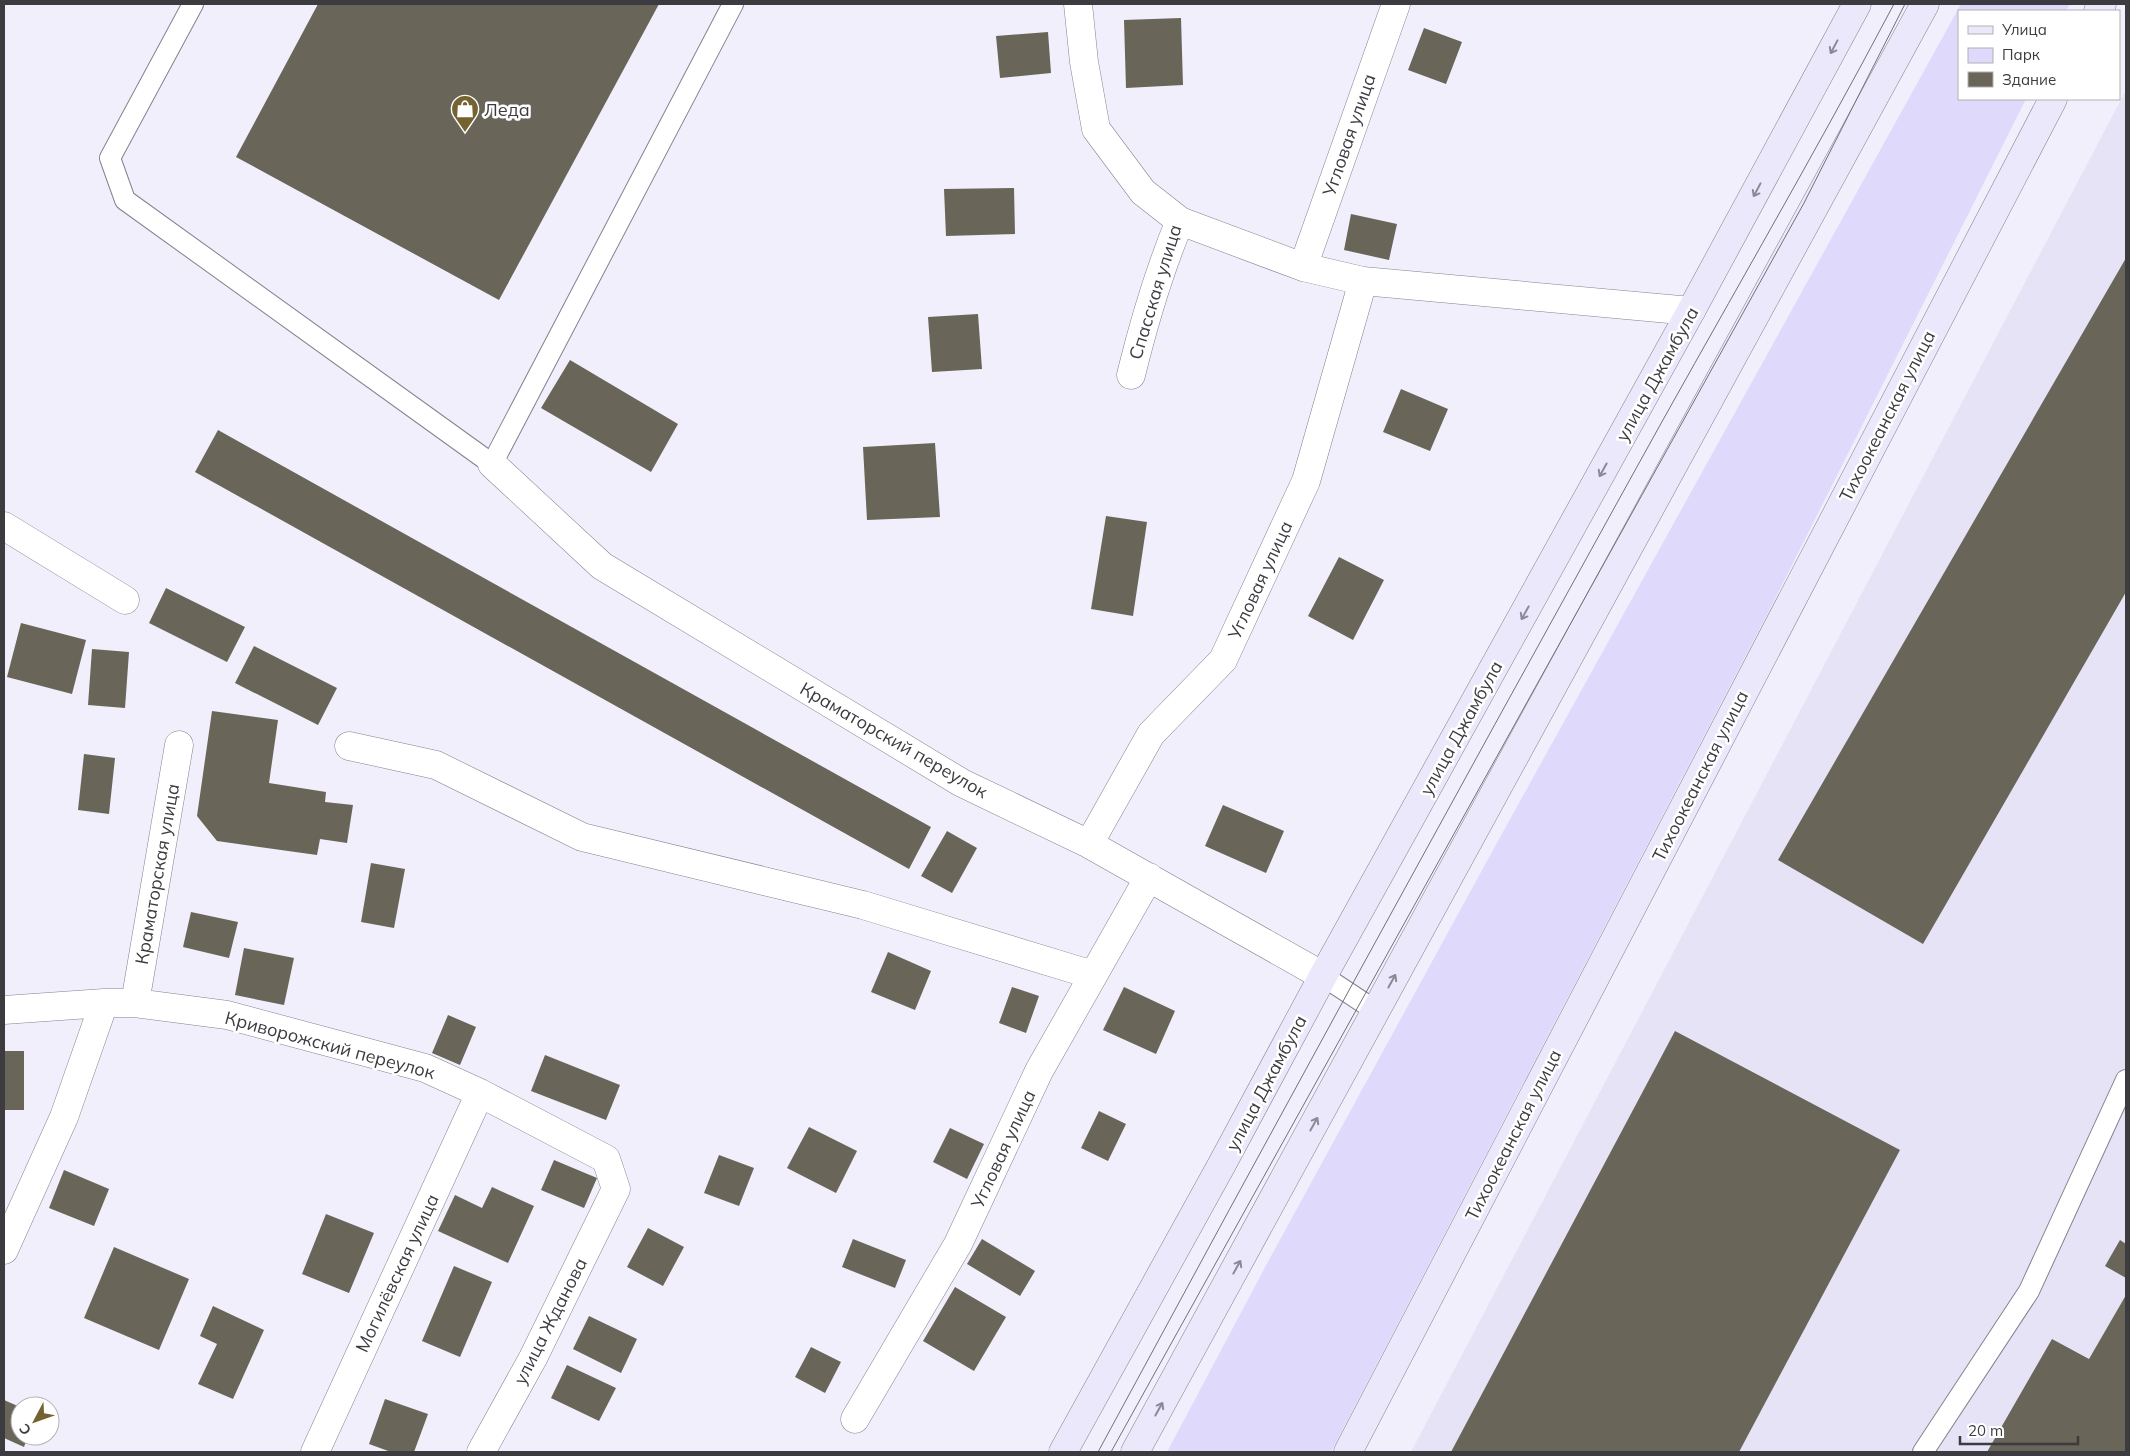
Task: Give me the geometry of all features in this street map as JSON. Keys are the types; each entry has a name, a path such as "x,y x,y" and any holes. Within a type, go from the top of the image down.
{"street":[{"name":"Спасская улица","path":"1078,4 1084,62 1096,128 1143,192 1180,221 1166,254 1146,313 1131,374"},
{"name":"Угловая улица","path":"1303,267 1396,4"},
{"name":"улица Джамбула","path":"1063,1452 1222,1166 1324,976 1691,310 1857,4"},
{"path":"1135,1452 1925,4"},
{"name":"Тихоокеанская улица","path":"1348,1452 2052,100"},
{"path":"1180,221 1303,267 1362,281 1691,310"},
{"name":"Угловая улица","path":"1089,844 1151,734 1223,660 1306,480 1362,281"},
{"name":"Краматорский переулок","path":"492,464 602,566 962,783 1089,844 1324,976"},
{"path":"4,526 125,600"},
{"name":"Краматорская улица","path":"134,1003 179,745"},
{"path":"349,746 436,765 582,837 863,905 1093,975"},
{"name":"Угловая улица","path":"854,1419 958,1244 1039,1071 1149,877"},
{"path":"4,1250 64,1117 104,1003"},
{"name":"Криворожский переулок","path":"4,1010 104,1003 134,1003 227,1015 425,1068 480,1093 606,1159 616,1188"},
{"name":"Могилёвская улица","path":"315,1452 480,1093"},
{"name":"улица Жданова","path":"481,1452 533,1358 616,1188"}],"lane":[{"path":"193,4 110,158 124,200 492,464 733,4"},
{"path":"1324,976 1376,1010"},
{"path":"1923,1452 2029,1291 2126,1080"}],"shaded area":[{"path":"2126,90 2126,1452 1411,1452"}],"green space":[{"path":"1961,4 2070,4 2067,10 1958,10 1958,100 2025,100 1770,609 1331,1452 1167,1452 1270,1258 1493,850"}],"building":[{"path":"318,4 659,4 499,300 236,157"},
{"path":"1181,18 1183,85 1126,88 1124,20"},
{"path":"1424,28 1462,42 1446,84 1408,70"},
{"path":"1048,32 1051,73 1000,78 996,36"},
{"path":"1014,188 1015,234 946,236 944,189"},
{"path":"1351,214 1397,224 1389,260 1344,250"},
{"path":"2126,258 2126,592 1923,944 1778,860"},
{"path":"978,314 982,369 932,372 928,317"},
{"path":"570,360 678,424 651,472 541,408"},
{"path":"1401,389 1448,409 1430,451 1383,432"},
{"path":"218,430 931,827 909,869 195,472"},
{"path":"935,443 940,517 867,520 863,447"},
{"path":"1106,516 1147,522 1133,616 1091,609"},
{"path":"1339,557 1384,580 1353,640 1308,616"},
{"path":"166,588 245,627 227,662 149,623"},
{"path":"21,623 86,640 72,694 7,677"},
{"path":"254,646 337,688 318,725 235,683"},
{"path":"92,649 129,652 125,708 88,705"},
{"path":"212,711 278,720 269,783 326,792 325,802 353,805 347,843 320,839 317,855 217,841 197,816"},
{"path":"84,754 115,758 109,814 78,810"},
{"path":"1223,805 1284,831 1266,873 1205,846"},
{"path":"947,831 977,848 952,893 921,876"},
{"path":"371,863 405,869 394,928 361,922"},
{"path":"191,912 238,922 229,958 183,947"},
{"path":"244,948 294,958 284,1005 235,995"},
{"path":"888,952 931,971 915,1010 871,992"},
{"path":"1012,987 1039,996 1026,1033 999,1023"},
{"path":"1124,987 1175,1011 1156,1054 1103,1030"},
{"path":"448,1015 476,1027 460,1065 432,1053"},
{"path":"1675,1031 1900,1150 1739,1452 1451,1452"},
{"path":"4,1051 24,1051 24,1110 4,1110"},
{"path":"545,1055 620,1085 606,1120 531,1091"},
{"path":"1099,1111 1126,1124 1108,1161 1081,1148"},
{"path":"809,1127 857,1151 836,1193 787,1168"},
{"path":"950,1128 984,1144 967,1179 933,1162"},
{"path":"719,1155 754,1168 739,1206 704,1193"},
{"path":"554,1160 597,1178 584,1208 541,1190"},
{"path":"64,1170 109,1189 94,1226 49,1208"},
{"path":"492,1187 534,1206 508,1263 438,1231 455,1195 482,1208"},
{"path":"326,1214 374,1233 349,1293 302,1274"},
{"path":"648,1228 684,1247 663,1286 627,1267"},
{"path":"853,1239 906,1260 895,1288 842,1267"},
{"path":"982,1239 1035,1271 1020,1296 967,1264"},
{"path":"2120,1240 2126,1244 2126,1278 2105,1266"},
{"path":"114,1247 189,1279 159,1350 84,1318"},
{"path":"454,1266 492,1282 460,1357 422,1341"},
{"path":"955,1287 1006,1317 974,1371 923,1341"},
{"path":"2126,1295 2126,1452 1987,1452 2052,1339 2089,1359"},
{"path":"213,1306 264,1330 233,1399 198,1384 217,1344 200,1336"},
{"path":"589,1316 637,1339 621,1373 573,1349"},
{"path":"811,1347 841,1362 825,1393 795,1377"},
{"path":"567,1365 616,1388 599,1421 551,1398"},
{"path":"385,1399 428,1414 414,1452 391,1452 369,1444"},
{"path":"4,1400 10,1403 10,1441 4,1438"}],"tram line":[{"path":"1098,1452 1661,423 1829,124 1894,4"},
{"path":"1111,1452 1804,203 1905,4"}],"place":[{"name":"Леда","path":"465,133"}]}
